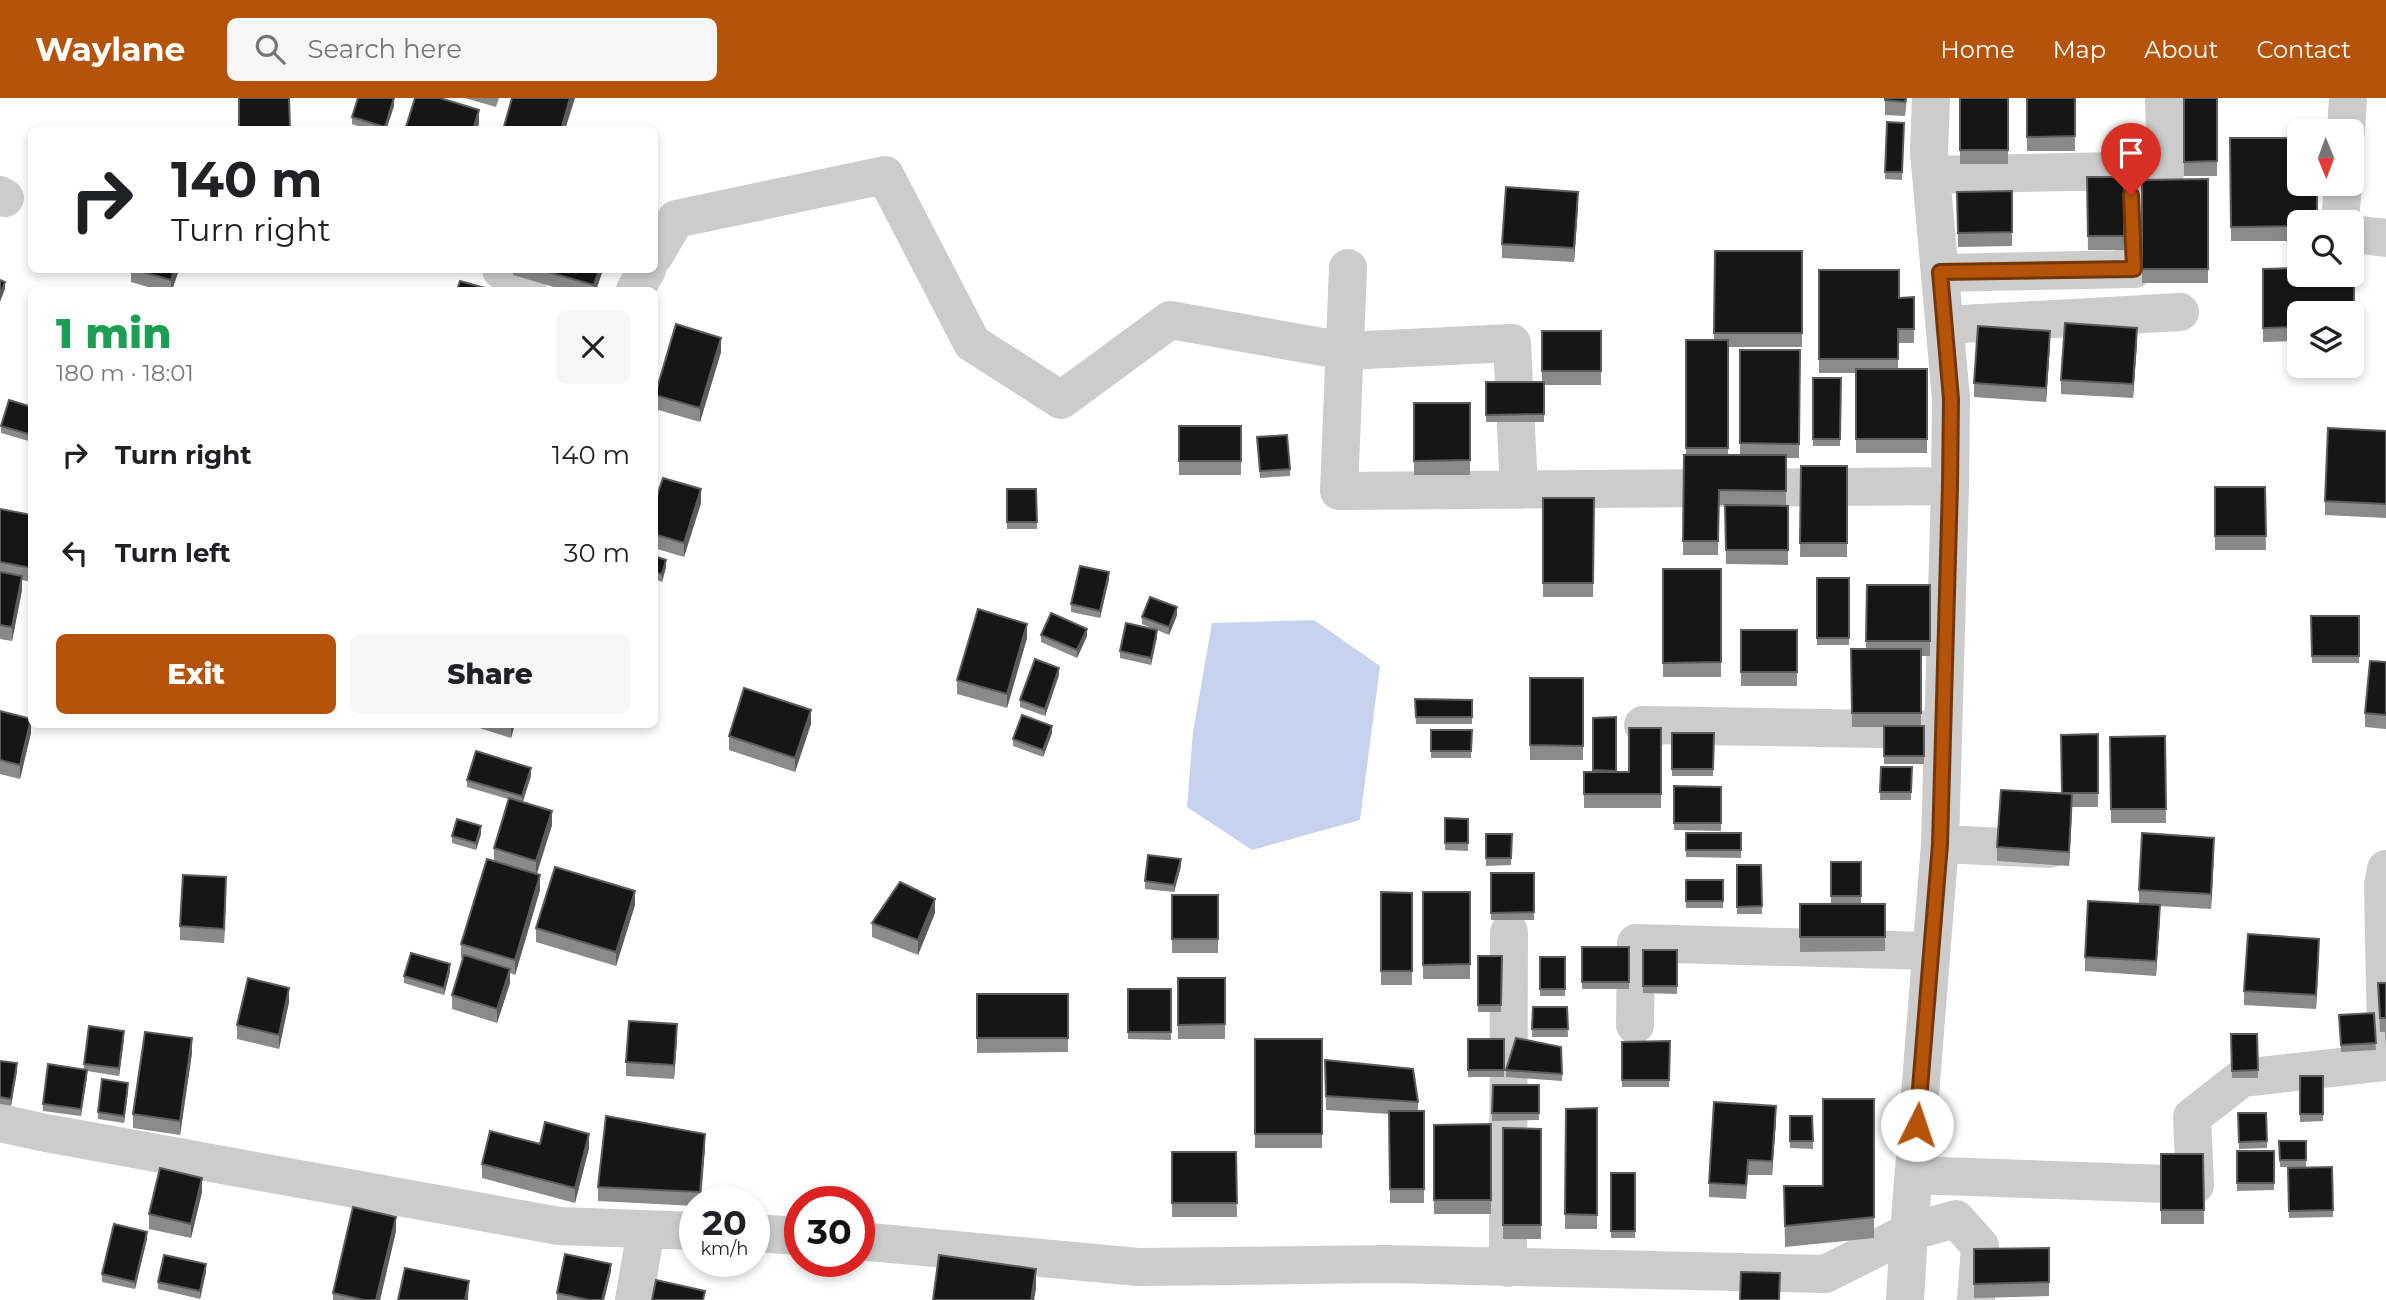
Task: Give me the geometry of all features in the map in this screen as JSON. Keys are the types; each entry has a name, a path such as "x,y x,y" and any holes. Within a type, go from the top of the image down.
{"street":[{"path":"1905,1300 1940,844 1941,730 1950,485 1951,399 1929,152 1931,98"},
{"path":"1931,175 2166,170 2164,98"},
{"path":"2347,119 2348,98"},
{"path":"1940,272 2134,269 2131,170"},
{"path":"658,249 676,219 885,175 972,343 1061,400 1170,320 1345,351 1512,343 1519,490"},
{"path":"2364,235 2386,238"},
{"path":"1348,268 1339,491 1950,485"},
{"path":"505,273 524,287"},
{"path":"1945,325 2180,312"},
{"path":"1643,725 1941,730"},
{"path":"1940,844 2062,850"},
{"path":"2386,869 2386,1033"},
{"path":"1508,1268 1509,932"},
{"path":"1635,1025 1636,943 1930,951"},
{"path":"1914,1175 2195,1185 2192,1117 2242,1078 2386,1062"},
{"path":"0,1123 559,1226 679,1231"},
{"path":"875,1242 1138,1267 1387,1264 1825,1274 1909,1231 1956,1219 1980,1246 1976,1300"},
{"path":"634,1300 646,1230"}],"water":[{"path":"1314,620 1380,666 1360,820 1252,850 1187,807 1193,732 1212,623"}],"building":[{"path":"239,98 289,98 290,126 239,126"},
{"path":"358,98 394,98 385,126 352,117"},
{"path":"415,98 440,98 479,110 474,126 406,126"},
{"path":"512,98 570,98 562,126 504,126"},
{"path":"1885,98 1906,98 1905,102"},
{"path":"1960,98 2008,98 2008,150 1960,150"},
{"path":"2027,98 2075,98 2075,136 2027,137"},
{"path":"2184,98 2217,98 2217,161 2184,162"},
{"path":"1887,122 1904,123 1902,172 1885,172"},
{"path":"2230,138 2287,138 2287,196 2317,196 2317,210 2287,210 2287,226 2231,227"},
{"path":"2087,177 2124,177 2124,236 2088,236"},
{"path":"2208,179 2208,269 2142,269 2142,180"},
{"path":"1506,187 1578,192 1574,248 1502,244"},
{"path":"2012,191 2012,232 1958,233 1957,192"},
{"path":"1715,251 1802,251 1802,333 1714,333"},
{"path":"2287,268 2287,287 2354,287 2354,301 2287,301 2287,327 2263,328 2263,269"},
{"path":"1819,270 1899,270 1899,298 1914,297 1914,329 1898,329 1898,359 1819,359"},
{"path":"146,273 173,273 171,280"},
{"path":"552,273 598,273 594,285"},
{"path":"0,280 5,282 0,295"},
{"path":"460,281 481,287 458,287"},
{"path":"2065,323 2137,328 2133,384 2061,380"},
{"path":"676,324 721,338 700,408 658,396 658,385"},
{"path":"1978,326 2050,331 2046,388 1974,383"},
{"path":"1542,331 1601,331 1601,371 1542,371"},
{"path":"1686,340 1728,340 1728,448 1686,448"},
{"path":"1740,350 1800,350 1799,444 1740,443"},
{"path":"1856,369 1927,369 1927,439 1856,439"},
{"path":"1813,378 1841,378 1840,439 1813,439"},
{"path":"1486,382 1544,382 1544,414 1486,415"},
{"path":"9,400 28,406 28,434 1,426"},
{"path":"1414,403 1470,403 1470,460 1414,461"},
{"path":"1179,426 1241,426 1241,461 1179,461"},
{"path":"2328,428 2386,431 2386,504 2325,501"},
{"path":"1287,435 1290,469 1260,471 1257,437"},
{"path":"1684,455 1786,455 1786,491 1719,490 1718,541 1683,541"},
{"path":"1801,466 1847,466 1847,543 1800,543"},
{"path":"663,478 701,489 684,543 658,535 658,493"},
{"path":"2215,487 2265,487 2266,536 2215,536"},
{"path":"1007,489 1036,489 1037,522 1007,522"},
{"path":"1543,498 1594,498 1593,583 1543,583"},
{"path":"1725,505 1788,506 1788,550 1726,550"},
{"path":"0,509 28,514 28,567 0,562"},
{"path":"658,557 666,560 662,574 658,573"},
{"path":"1080,566 1109,572 1100,611 1071,604"},
{"path":"1663,569 1721,569 1721,662 1663,663"},
{"path":"0,572 22,576 12,627 0,625"},
{"path":"1817,578 1849,578 1849,638 1817,638"},
{"path":"1867,585 1930,585 1930,641 1866,641"},
{"path":"1150,597 1177,607 1169,627 1142,617"},
{"path":"978,609 1027,624 1007,694 957,680"},
{"path":"1051,613 1087,629 1077,650 1041,635"},
{"path":"2311,616 2359,616 2359,656 2312,656"},
{"path":"1126,623 1157,630 1151,658 1120,651"},
{"path":"1741,630 1797,630 1797,672 1741,672"},
{"path":"1851,649 1921,649 1921,713 1852,713"},
{"path":"1035,659 1059,668 1045,709 1020,700"},
{"path":"2370,661 2386,662 2386,715 2365,713"},
{"path":"1530,678 1583,678 1583,746 1530,745"},
{"path":"744,688 811,710 795,758 729,736"},
{"path":"1415,699 1472,700 1472,717 1416,717"},
{"path":"0,711 28,718 29,728 20,765 0,760"},
{"path":"1022,715 1052,726 1043,750 1013,739"},
{"path":"1616,717 1616,771 1593,770 1593,718"},
{"path":"1884,726 1924,726 1924,756 1884,756"},
{"path":"1629,728 1661,728 1661,794 1584,794 1584,772 1629,772"},
{"path":"1431,730 1472,730 1471,751 1431,751"},
{"path":"1672,733 1714,733 1713,769 1672,769"},
{"path":"2098,734 2098,793 2062,793 2061,735"},
{"path":"2165,736 2166,809 2111,809 2110,737"},
{"path":"476,751 531,768 522,796 467,780"},
{"path":"1881,767 1912,767 1911,792 1880,792"},
{"path":"1674,786 1721,787 1721,823 1674,823"},
{"path":"2001,790 2072,794 2069,852 1997,847"},
{"path":"509,798 552,811 536,861 494,848"},
{"path":"1445,818 1468,819 1468,843 1445,843"},
{"path":"457,819 481,826 476,843 452,836"},
{"path":"1686,833 1741,833 1741,850 1686,850"},
{"path":"2142,833 2214,838 2211,894 2139,890"},
{"path":"1486,834 1512,834 1511,858 1486,858"},
{"path":"1148,855 1181,859 1174,885 1145,881"},
{"path":"487,859 540,875 515,960 461,944"},
{"path":"1831,862 1861,862 1861,896 1831,896"},
{"path":"1737,865 1761,865 1762,906 1737,907"},
{"path":"555,867 635,891 616,952 536,928"},
{"path":"1491,873 1534,873 1534,912 1491,913"},
{"path":"183,875 226,877 224,929 180,926"},
{"path":"1686,880 1723,880 1723,901 1686,901"},
{"path":"900,882 935,899 918,940 872,923"},
{"path":"1381,892 1412,893 1412,971 1381,971"},
{"path":"1423,892 1470,892 1470,964 1423,965"},
{"path":"1172,895 1218,895 1218,939 1172,939"},
{"path":"2088,901 2160,905 2156,961 2085,957"},
{"path":"1800,904 1885,904 1885,937 1800,937"},
{"path":"2248,934 2319,939 2316,995 2244,991"},
{"path":"1582,947 1629,947 1629,982 1582,982"},
{"path":"1643,950 1677,950 1677,986 1643,986"},
{"path":"411,953 450,964 444,988 404,976"},
{"path":"464,955 510,969 497,1009 452,995"},
{"path":"1478,956 1502,956 1501,1005 1478,1005"},
{"path":"1540,957 1565,957 1565,989 1540,989"},
{"path":"248,978 289,988 279,1035 237,1025"},
{"path":"1178,978 1225,978 1225,1024 1178,1025"},
{"path":"2378,983 2386,983 2386,1018 2380,1018"},
{"path":"1128,989 1171,989 1171,1032 1128,1032"},
{"path":"977,994 1068,994 1068,1038 977,1038"},
{"path":"1533,1007 1567,1007 1568,1029 1532,1029"},
{"path":"2374,1013 2376,1043 2341,1045 2339,1015"},
{"path":"629,1021 677,1024 674,1065 626,1062"},
{"path":"89,1026 124,1031 119,1068 84,1064"},
{"path":"145,1032 192,1038 180,1121 133,1114"},
{"path":"2231,1034 2257,1034 2258,1070 2232,1071"},
{"path":"1516,1038 1561,1047 1562,1074 1506,1070"},
{"path":"1255,1039 1322,1039 1322,1134 1255,1134"},
{"path":"1468,1039 1504,1039 1504,1070 1468,1070"},
{"path":"1670,1041 1669,1080 1622,1080 1622,1042"},
{"path":"1325,1060 1413,1069 1418,1102 1326,1096"},
{"path":"0,1061 17,1063 11,1099 0,1097"},
{"path":"48,1064 87,1070 81,1109 43,1104"},
{"path":"2300,1076 2323,1076 2323,1114 2300,1114"},
{"path":"102,1079 128,1083 124,1116 98,1112"},
{"path":"1493,1085 1539,1085 1539,1113 1492,1113"},
{"path":"1823,1099 1874,1099 1874,1217 1785,1226 1784,1186 1823,1186"},
{"path":"1714,1102 1776,1106 1772,1161 1748,1160 1746,1185 1709,1183"},
{"path":"1597,1108 1597,1215 1565,1214 1566,1109"},
{"path":"1389,1111 1424,1111 1424,1189 1390,1189"},
{"path":"2238,1113 2266,1113 2267,1141 2239,1142"},
{"path":"606,1116 705,1134 701,1186 679,1186 679,1191 598,1187"},
{"path":"1790,1116 1812,1116 1813,1141 1790,1141"},
{"path":"545,1122 589,1134 575,1188 482,1164 490,1131 540,1144"},
{"path":"1491,1124 1491,1200 1434,1200 1434,1125"},
{"path":"1503,1128 1541,1129 1541,1225 1503,1225"},
{"path":"2279,1141 2306,1141 2306,1160 2280,1160"},
{"path":"2237,1151 2274,1151 2274,1183 2237,1183"},
{"path":"1172,1152 1236,1152 1237,1203 1172,1203"},
{"path":"2161,1154 2203,1154 2204,1210 2161,1210"},
{"path":"2332,1167 2333,1210 2289,1211 2288,1168"},
{"path":"160,1168 202,1178 191,1224 149,1214"},
{"path":"1611,1173 1635,1173 1635,1231 1611,1231"},
{"path":"353,1207 396,1217 376,1300 333,1293"},
{"path":"114,1224 147,1232 135,1282 102,1274"},
{"path":"2049,1248 2049,1282 1974,1284 1974,1249"},
{"path":"565,1254 611,1264 602,1300 557,1293"},
{"path":"164,1255 206,1264 200,1291 158,1282"},
{"path":"939,1255 1036,1269 1031,1300 933,1300"},
{"path":"405,1268 469,1281 465,1300 398,1300"},
{"path":"1741,1272 1780,1273 1779,1300 1740,1300"},
{"path":"656,1280 705,1291 703,1300 652,1300"}],"route":[{"path":"1917,1125 1940,844 1941,730 1950,485 1951,399 1940,272 2134,269 2131,195"}]}
